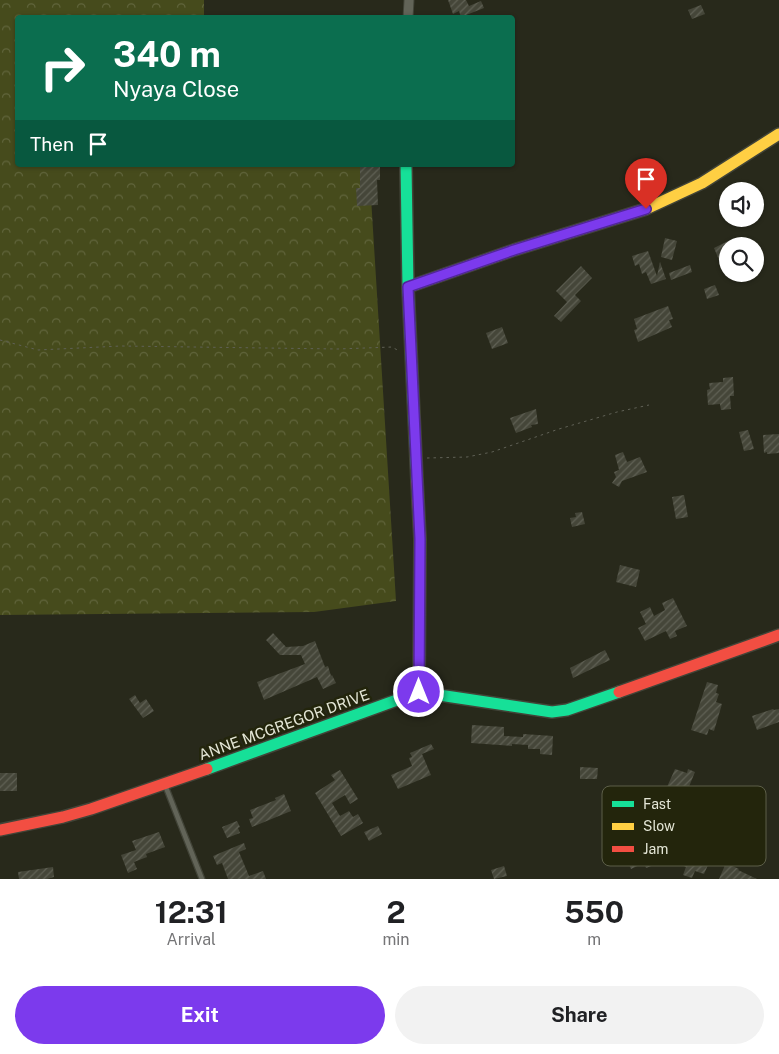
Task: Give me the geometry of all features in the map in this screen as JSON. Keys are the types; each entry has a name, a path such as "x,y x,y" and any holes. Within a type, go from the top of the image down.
{"street":[{"path":"408,15 409,0"},
{"path":"408,287 514,250 646,209 702,184 779,134"},
{"path":"406,167 408,287 420,539 419,692"},
{"name":"ANNE MCGREGOR DRIVE","path":"0,830 63,817 165,784 419,692 552,712 567,710 779,635"}],"lane":[{"path":"165,784 202,879"}],"path":[{"path":"0,340 38,350 121,346 338,350 392,347 412,356"},
{"path":"416,460 435,457 467,457 492,452 559,429 649,405"}],"green space":[{"path":"0,0 204,0 204,15 15,15 15,167 369,167 396,601 314,612 0,615"}],"building":[{"path":"448,0 466,0 469,6 481,1 484,8 466,15 460,15 459,11 453,14"},
{"path":"701,5 705,14 692,19 688,10"},
{"path":"360,167 380,167 380,180 377,180 378,205 357,206 356,188 360,188"},
{"path":"665,238 677,241 672,260 661,257"},
{"path":"719,246 719,260 714,248"},
{"path":"648,251 657,276 660,262 666,279 651,284 646,272 642,274 639,264 635,266 632,256"},
{"path":"690,265 692,272 671,280 669,273"},
{"path":"581,266 592,278 575,295 581,301 561,322 554,316 567,302 556,291"},
{"path":"715,285 719,295 707,299 704,289"},
{"path":"668,306 673,319 669,320 672,327 638,342 634,330 637,329 634,319"},
{"path":"502,327 508,343 492,349 486,333"},
{"path":"733,377 734,396 730,396 731,409 721,410 720,404 708,405 707,390 710,389 709,383 723,382 723,378"},
{"path":"536,409 538,424 531,425 532,427 516,433 510,418"},
{"path":"748,430 754,449 744,451 739,432"},
{"path":"779,434 779,453 764,453 763,435"},
{"path":"623,452 627,462 640,457 647,472 622,481 619,487 612,483 616,477 614,472 619,470 615,455"},
{"path":"684,495 688,517 676,519 672,497"},
{"path":"582,512 585,524 572,527 570,518 576,517 575,513"},
{"path":"620,565 640,570 636,587 616,582"},
{"path":"673,598 687,626 675,631 677,636 670,639 666,631 645,641 638,628 646,624 640,612 650,607 654,616 665,610 662,603"},
{"path":"273,633 286,647 303,646 315,641 325,667 328,666 331,676 336,683 323,689 317,677 264,700 257,682 305,664 301,655 280,655 266,640"},
{"path":"605,650 610,660 573,678 570,668"},
{"path":"707,682 718,685 716,693 719,694 716,702 722,704 714,731 709,729 707,735 691,730"},
{"path":"135,695 140,703 146,699 154,711 143,718 129,699"},
{"path":"773,709 779,709 779,722 757,730 752,716"},
{"path":"472,725 504,727 504,736 523,737 523,734 553,736 552,755 540,754 540,749 528,749 528,745 512,744 512,746 471,743"},
{"path":"431,744 434,749 422,754 431,775 398,789 391,775 412,766 409,758 412,757 410,753"},
{"path":"580,767 598,768 597,779 580,779"},
{"path":"675,769 687,773 688,769 695,772 689,786 667,786"},
{"path":"340,770 358,799 350,804 345,795 332,803 340,816 349,811 353,817 358,814 363,823 341,836 315,793 335,780 331,775"},
{"path":"0,773 17,773 17,791 0,791"},
{"path":"284,794 291,811 252,827 249,819 253,818 250,810 276,800 275,798"},
{"path":"237,821 240,833 227,838 222,827"},
{"path":"378,826 382,834 369,841 364,832"},
{"path":"159,832 165,847 146,854 147,857 134,862 137,869 128,873 121,855 136,850 132,841"},
{"path":"244,843 246,849 239,852 249,876 263,871 266,879 228,879 222,863 217,865 213,856"},
{"path":"504,866 507,876 494,879 491,870"},
{"path":"684,866 708,866 704,874 695,871 692,878 683,875 686,867"},
{"path":"725,866 732,866 757,879 719,879"},
{"path":"53,867 54,877 47,879 19,879 18,872"}],"traffic: fast":[{"path":"406,167 408,287 417,481"},
{"path":"207,769 419,692 552,712 567,710 619,692"}],"traffic: slow":[{"path":"408,287 514,250 646,209 702,183 779,134"}],"traffic: jam":[{"path":"417,481 420,539 419,692"},
{"path":"619,692 779,635"},
{"path":"0,830 91,809 207,769"}],"route":[{"path":"419,692 420,539 408,287 514,250 646,209"}]}
